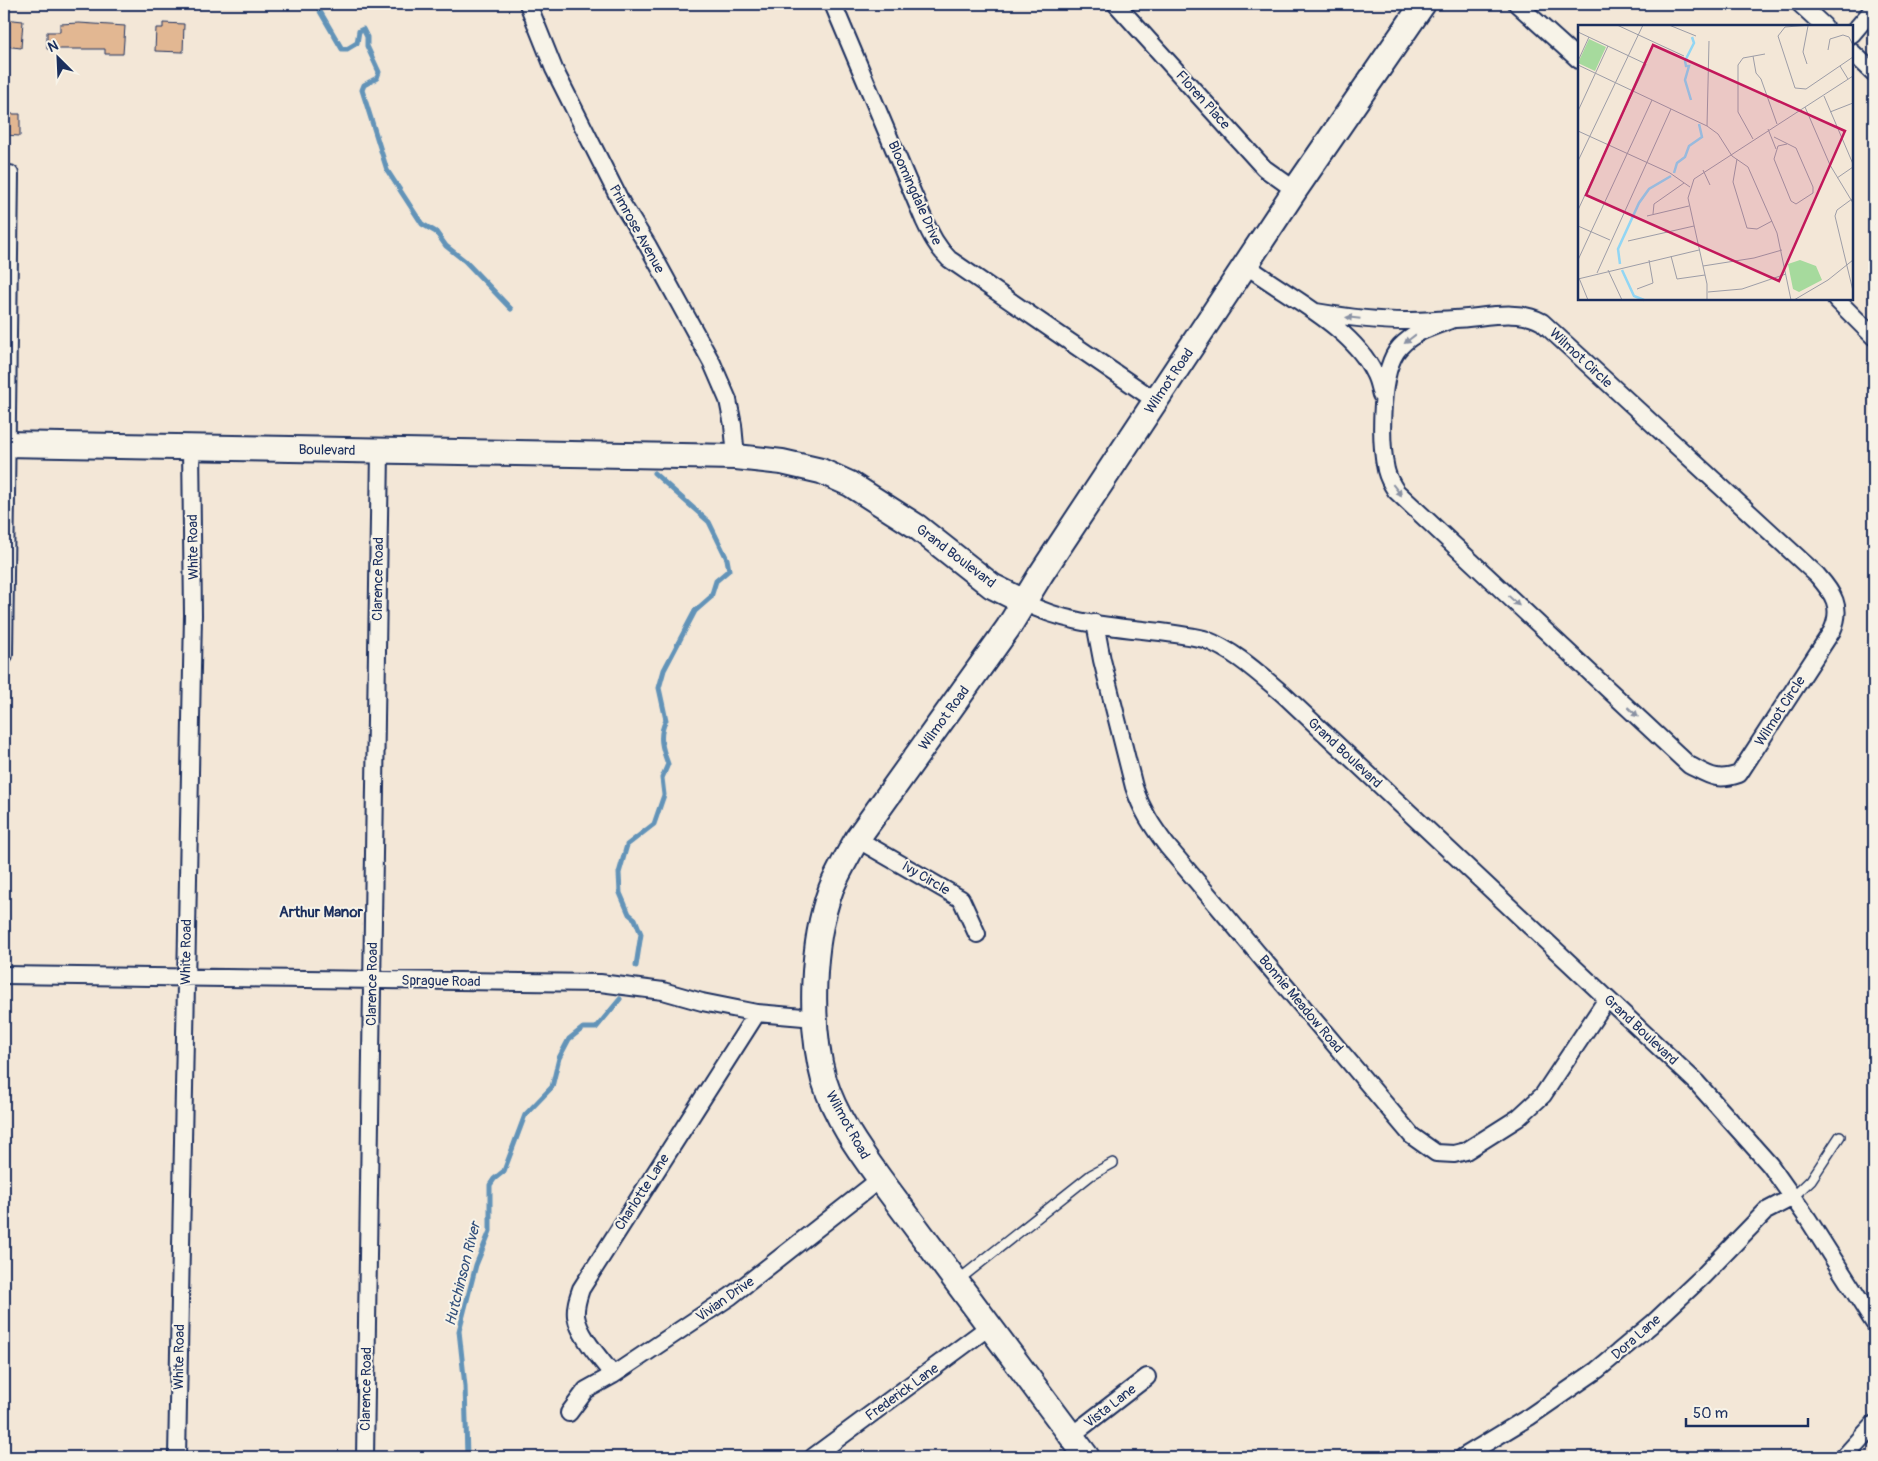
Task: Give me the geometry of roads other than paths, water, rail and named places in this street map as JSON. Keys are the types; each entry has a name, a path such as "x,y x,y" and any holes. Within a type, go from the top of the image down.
{"street":[{"name":"Primrose Avenue","path":"528,4 554,69 617,196 712,363 728,400 736,457"},
{"name":"Bloomingdale Drive","path":"833,4 924,220 941,251 949,259 1156,401"},
{"name":"Floren Place","path":"1116,4 1264,168 1295,190"},
{"name":"Wilmot Road","path":"1087,1457 861,1153 831,1097 824,1080 815,1018 817,959 824,915 832,889 857,839 1008,628 1295,190 1423,4"},
{"path":"1518,4 1578,59"},
{"path":"1800,4 1823,25"},
{"path":"1853,33 1874,8"},
{"path":"1853,53 1874,73"},
{"path":"4,655 7,174"},
{"name":"Wilmot Circle","path":"1246,265 1316,312 1347,337 1367,360 1375,374 1383,401"},
{"path":"1837,300 1874,336"},
{"name":"Wilmot Circle","path":"1316,312 1393,321 1454,320 1523,315 1542,322 1828,587 1837,609 1837,620 1832,631 1739,774 1723,779 1715,778 1689,765 1396,491 1386,471 1383,401 1388,367 1394,354 1400,347 1422,330 1454,320"},
{"name":"Boulevard","path":"5,444 651,455"},
{"name":"White Road","path":"177,1457 193,615 191,447"},
{"name":"Clarence Road","path":"365,1457 380,451"},
{"name":"Grand Boulevard","path":"651,455 736,457 782,462 814,470 850,484 916,526 992,586 1043,612 1095,623 1204,639 1234,654 1283,694 1696,1082 1770,1165 1793,1197 1874,1323"},
{"name":"Bonnie Meadow Road","path":"1095,623 1102,660 1134,787 1141,808 1148,821 1412,1136 1428,1150 1445,1154 1466,1151 1529,1109 1543,1095 1607,998"},
{"name":"Ivy Circle","path":"857,839 961,898 977,934"},
{"name":"Sprague Road","path":"4,975 600,983 663,991 702,1002 757,1013 815,1018"},
{"name":"Charlotte Lane","path":"613,1375 579,1326 576,1316 576,1305 581,1289 757,1013"},
{"name":"Vivian Drive","path":"568,1413 586,1390 613,1375 731,1296 880,1179"},
{"name":"Dora Lane","path":"1463,1457 1530,1417 1616,1355 1702,1277 1766,1211 1793,1197"},
{"name":"Frederick Lane","path":"813,1457 990,1326"},
{"name":"Vista Lane","path":"1072,1435 1147,1377"},
{"path":"1844,1457 1874,1424"}],"lane":[{"path":"1793,1197 1811,1180 1840,1136"},
{"path":"956,1282 1091,1175 1113,1163"}],"waterway":[{"name":"Hutchinson River","path":"318,4 318,8 342,49 347,49 357,43 359,31 363,29 367,37 367,46 379,72 377,78 364,85 362,90 387,170 422,224 436,232 446,246 465,261 511,309"},
{"name":"Hutchinson River","path":"636,966 641,934 635,919 629,914 620,893 619,873 627,845 654,824 664,795 662,778 668,764 663,747 662,731 666,720 659,688 664,670 695,611 711,597 716,581 729,570 727,559 709,522 654,473"},
{"name":"Hutchinson River","path":"467,1457 465,1386 459,1331 476,1265 490,1231 490,1185 504,1171 525,1115 552,1087 559,1058 569,1039 583,1028 596,1028 620,999"}],"district":[{"name":"Arthur Manor","path":"321,912"}]}
